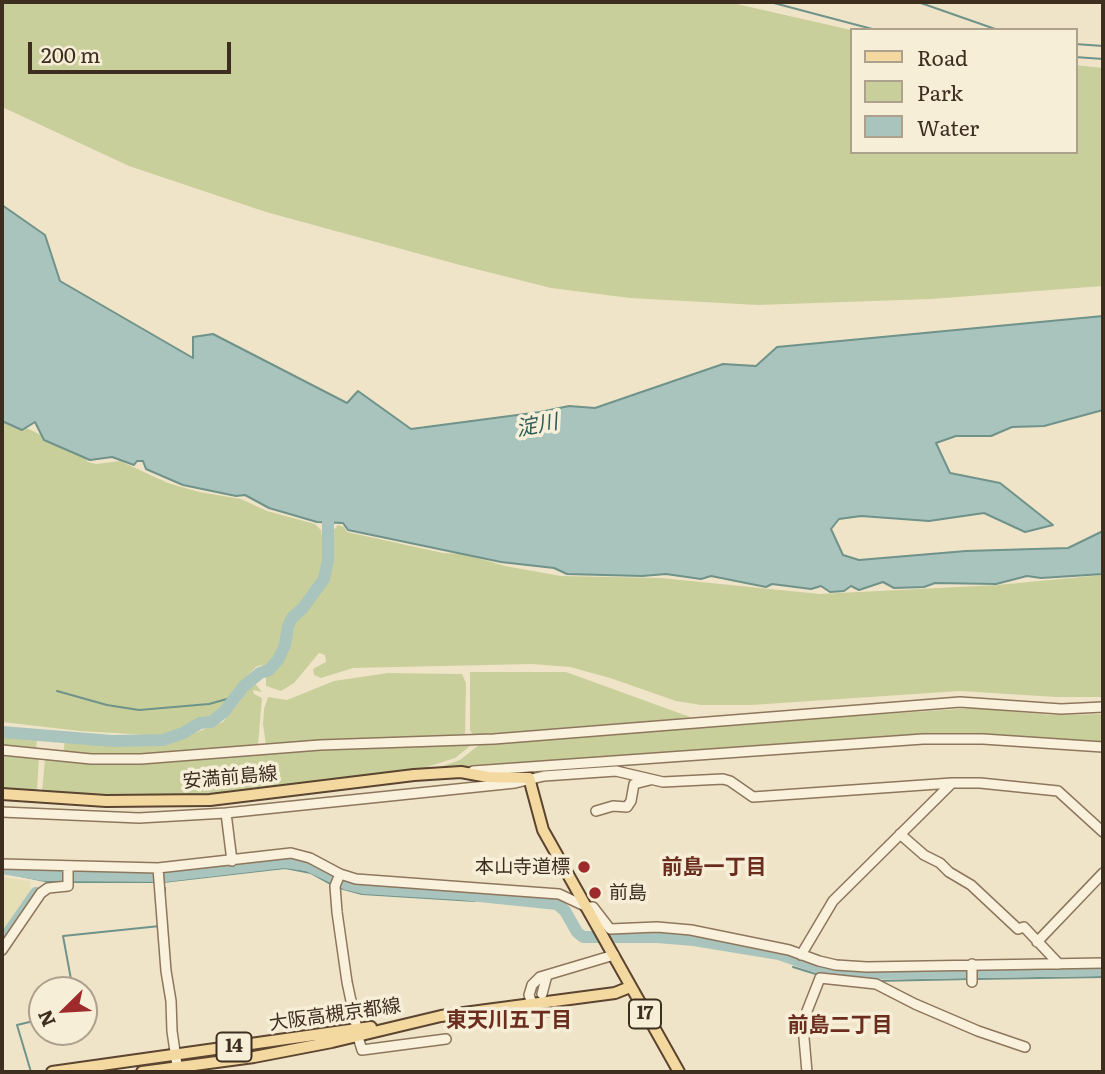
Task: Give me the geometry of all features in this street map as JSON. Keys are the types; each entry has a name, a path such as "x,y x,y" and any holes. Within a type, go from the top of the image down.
{"main road":[{"name":"安満前島線","path":"2,794 106,801 211,800 414,775 461,772 488,777 529,778"},
{"name":"17","path":"529,778 543,830 679,1072"},
{"name":"大阪高槻京都線","path":"142,1072 177,1070 254,1057 357,1033 532,1003 615,993 629,987"},
{"name":"大阪高槻京都線","path":"52,1072 357,1033"}],"street":[{"path":"2,750 79,758 141,759 320,744 507,738 960,702 1061,709 1103,707"},
{"path":"461,772 933,738 1103,747"},
{"path":"2,812 139,818 226,813 515,783 529,778 616,771 635,766 647,759"},
{"path":"616,771 673,783 723,779 753,797 952,783 980,783 1058,791 1103,832"},
{"path":"596,811 613,806 626,807 631,802 634,784 652,780"},
{"path":"801,955 833,901 952,783"},
{"path":"226,813 232,861"},
{"path":"900,834 924,855 971,885 1018,929 1024,927 1059,964"},
{"path":"2,864 68,869 158,869 291,853 310,858 340,874 374,882 559,894 587,907 596,908 606,925 614,929 657,927 691,930 776,947 836,965 1103,963"},
{"path":"2,950 41,893 48,888 68,886 68,869"},
{"path":"158,869 177,1070"},
{"path":"1037,942 1103,873"},
{"path":"340,874 335,886 346,982 362,1050 446,1039"},
{"path":"532,1003 529,995 532,985 540,977 613,953 614,929"},
{"path":"972,964 972,982"},
{"path":"835,980 836,965"},
{"path":"542,994 547,975"},
{"path":"807,1072 804,1038 807,1011 820,978 876,984 967,1027 1025,1047"}],"shaded area":[{"path":"2,877 30,881 31,891 2,931"}],"green space":[{"path":"2,2 728,2 850,30 850,154 1077,154 1077,65 1103,68 1103,286 931,299 758,305 630,298 551,288 266,212 129,166 2,107"},
{"path":"2,416 45,437 77,447 88,462 96,464 120,461 168,483 199,492 241,499 267,511 315,524 321,530 324,549 322,573 305,602 292,611 284,623 282,646 277,656 267,667 256,667 239,684 229,704 215,719 198,721 166,736 80,731 2,722"},
{"path":"338,525 344,527 347,532 561,576 661,578 820,594 997,585 1103,575 1103,697 960,691 751,705 701,705 676,701 570,667 532,664 353,668 321,678 314,675 313,669 326,662 325,655 319,653 294,683 281,691 266,686 266,675 279,666 295,620 323,588 330,573 331,546 334,542 332,532"},
{"path":"470,672 566,672 692,720 474,737 470,730"},
{"path":"388,673 462,674 466,683 465,736 266,745 263,724 268,697 287,700 334,681"},
{"path":"253,681 262,692 253,690 254,694 262,698 258,745 151,756 63,753 65,741 123,744 164,742 195,733 223,722 241,700 247,684"},
{"path":"973,708 1052,715 1103,714 1103,744 967,734 514,763 426,772 460,760 484,741"},
{"path":"2,735 37,738 36,750 2,747"},
{"path":"475,742 455,758 405,774 214,796 151,798 42,792 45,759 124,764 279,751"},
{"path":"2,753 39,757 37,791 2,787"}],"water":[{"name":"淀川","path":"2,205 45,235 60,281 193,358 193,337 213,334 347,403 358,391 411,429 569,406 595,408 723,364 756,366 777,347 1103,316 1103,410 1044,426 1012,427 991,436 956,436 936,443 950,473 1000,483 1053,525 1025,532 984,513 929,521 861,516 839,519 831,529 843,555 859,560 966,551 1068,548 1103,531 1103,574 1041,578 1027,576 996,584 935,583 924,587 894,588 883,582 859,590 851,586 844,591 830,592 821,586 811,589 772,584 766,587 711,576 701,579 666,574 567,574 554,568 501,562 348,530 343,523 317,522 269,508 245,495 236,496 183,485 146,469 143,461 137,461 134,465 112,457 90,460 44,440 35,422 22,430 2,421"}],"waterway":[{"path":"770,2 868,28"},
{"path":"918,2 992,28"},
{"path":"1077,44 1103,46"},
{"path":"1077,57 1103,59"},
{"path":"2,732 112,741 163,740 200,723 211,722 224,712 244,686 260,673 269,670 278,660 292,618 303,608 324,579 328,560 330,507"},
{"path":"57,691 107,705 139,710 209,704 238,696"},
{"path":"2,868 44,875 165,876 284,862 307,865 347,884 363,888 557,904 583,937 694,940 779,954 831,972 851,974 1103,970"},
{"path":"163,882 285,868 311,873 331,884"},
{"path":"2,872 50,882 63,882"},
{"path":"72,882 157,882"},
{"path":"165,888 165,908"},
{"path":"340,888 362,894 475,901"},
{"path":"2,942 36,893"},
{"path":"70,976 63,936 160,926"},
{"path":"793,967 819,975"},
{"path":"974,979 1103,977"},
{"path":"876,981 969,979"},
{"path":"28,1022 17,1025 31,1072"}],"tunnel":[{"path":"543,996 547,1022"}],"place":[{"name":"本山寺道標","path":"584,867"},
{"name":"前島","path":"595,893"}],"district":[{"name":"前島一丁目","path":"714,868"},
{"name":"東天川五丁目","path":"509,1021"},
{"name":"前島二丁目","path":"840,1026"}]}
